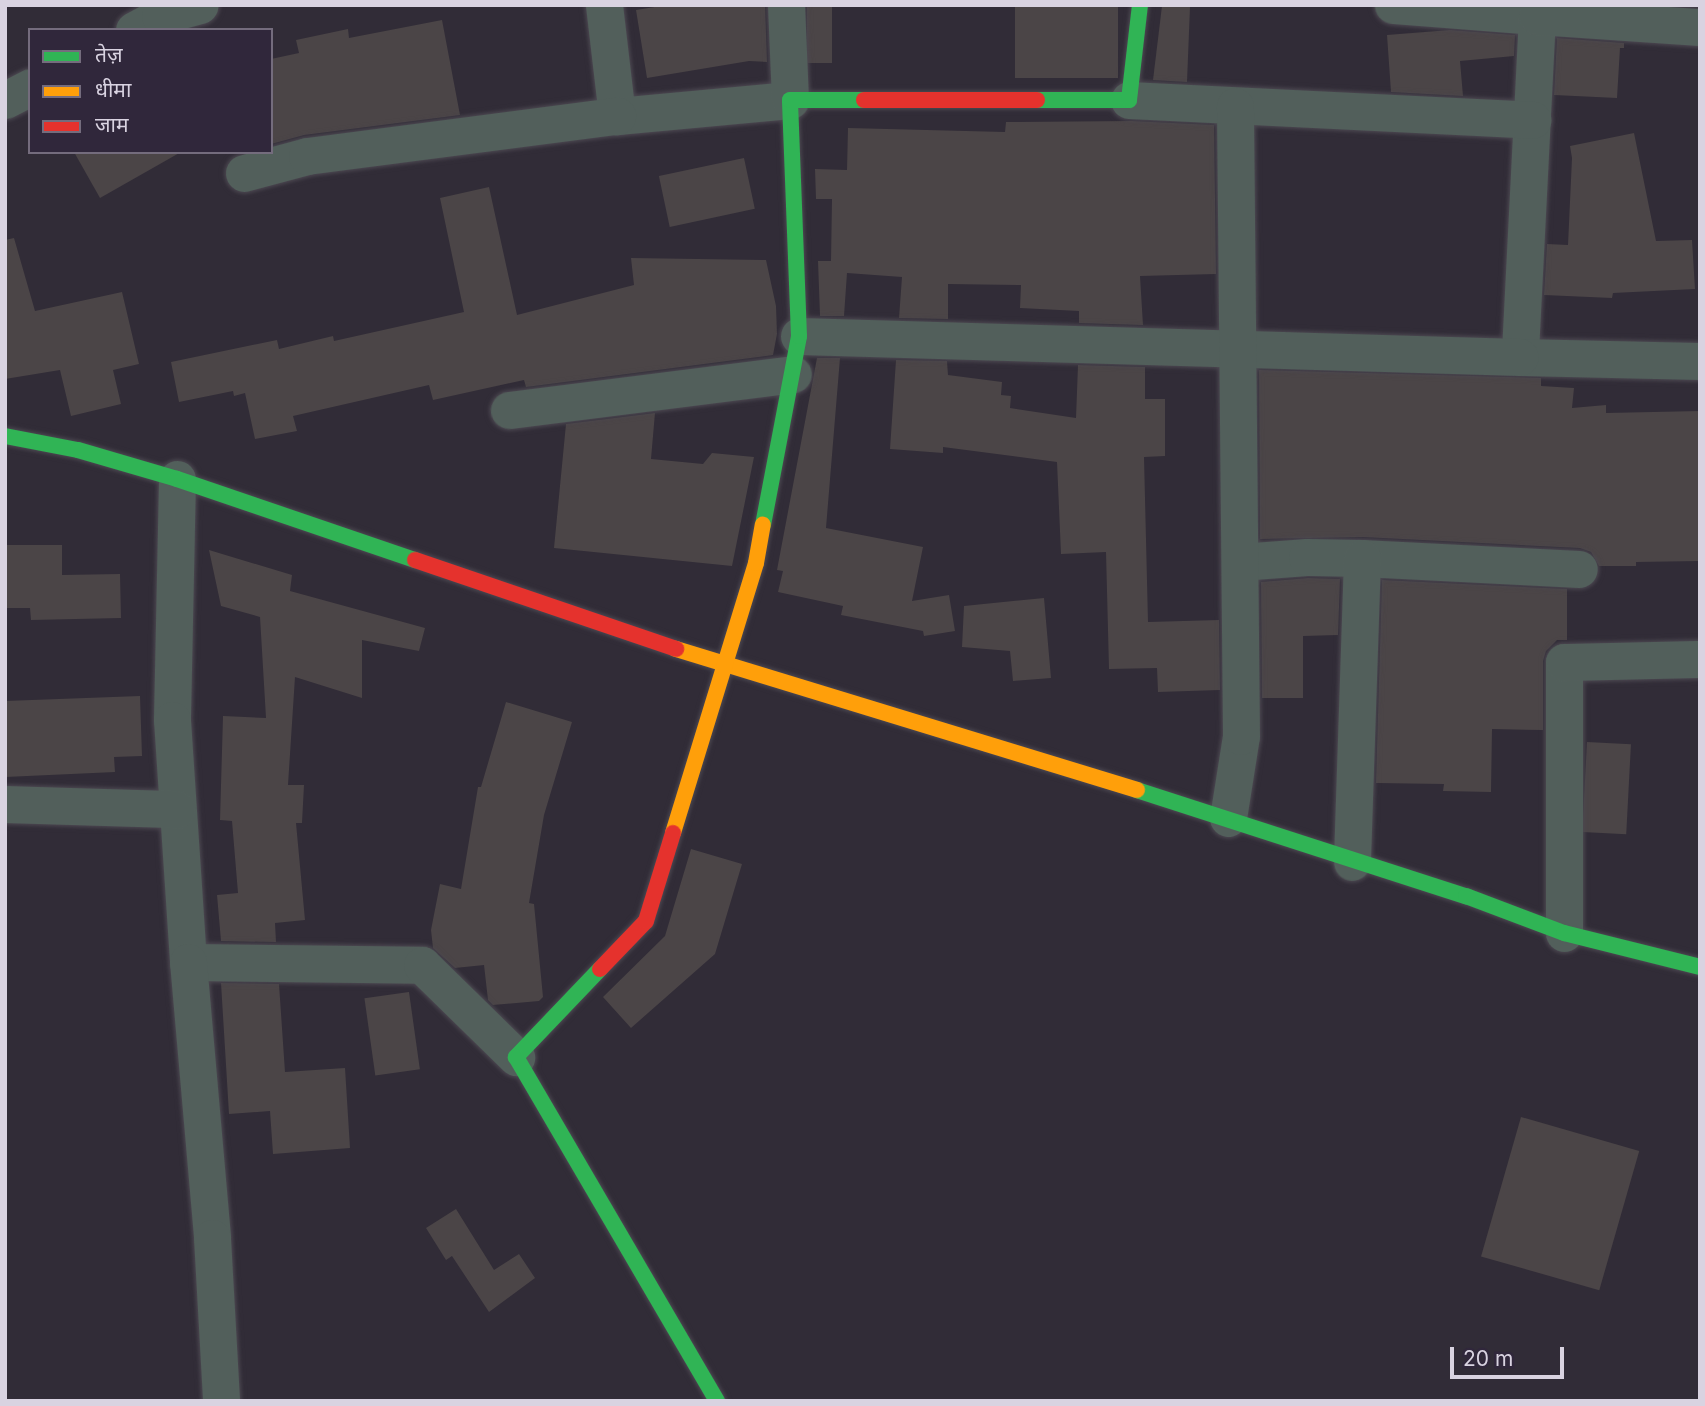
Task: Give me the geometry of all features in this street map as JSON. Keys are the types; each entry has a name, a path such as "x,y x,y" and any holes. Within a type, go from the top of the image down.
{"street":[{"path":"138,28 160,16 200,5"},
{"path":"604,5 617,116"},
{"path":"516,1057 646,921 757,564 799,336 786,5"},
{"path":"1129,100 1140,5"},
{"path":"1394,5 1700,27"},
{"path":"1520,356 1537,16"},
{"path":"5,100 28,88"},
{"path":"244,173 307,156 617,116 790,100 1129,100 1533,120"},
{"path":"1228,818 1241,736 1235,106"},
{"path":"799,336 1700,360"},
{"path":"509,410 793,374"},
{"path":"5,436 78,450 177,479 725,666 1228,818 1352,862 1466,896 1564,933 1700,967"},
{"path":"177,479 172,720 188,962 212,1237 221,1401"},
{"path":"1240,562 1307,556 1579,569"},
{"path":"1352,862 1362,558"},
{"path":"1564,933 1564,662 1700,659"},
{"path":"5,804 177,809"},
{"path":"188,962 422,965 516,1057 717,1401"}],"building":[{"path":"667,5 765,5 767,62 749,61 647,78 636,10"},
{"path":"807,5 832,5 832,63 807,63"},
{"path":"1015,5 1118,5 1118,78 1015,78"},
{"path":"1162,6 1190,7 1187,82 1153,80"},
{"path":"442,20 460,115 304,135 273,143 273,59 299,53 296,40 348,29 349,38"},
{"path":"1450,30 1515,35 1514,56 1460,61 1463,96 1391,92 1387,35"},
{"path":"1557,38 1624,43 1624,48 1620,48 1617,98 1554,95"},
{"path":"1132,121 1214,125 1216,274 1140,276 1143,325 1079,323 1079,311 1020,308 1021,285 948,284 948,319 899,318 902,277 847,273 844,316 820,316 818,261 831,261 832,199 816,199 815,169 847,170 848,128 1005,132 1006,122"},
{"path":"1634,133 1656,241 1692,240 1695,289 1613,293 1612,298 1544,295 1547,244 1568,245 1572,158 1570,146"},
{"path":"75,154 177,154 100,198"},
{"path":"744,158 755,209 670,227 659,176"},
{"path":"489,187 517,315 634,285 631,258 766,260 776,306 777,334 773,355 526,387 524,380 433,400 429,385 293,416 297,431 255,439 245,393 234,396 233,391 179,402 171,362 277,340 279,349 333,336 334,341 464,312 440,198"},
{"path":"14,238 35,311 122,292 139,364 113,370 121,404 71,416 60,370 5,379 5,240"},
{"path":"817,358 840,358 826,528 923,547 912,601 949,595 955,631 924,636 923,631 841,615 843,606 778,592 783,571 777,570"},
{"path":"896,360 947,361 948,375 1002,382 1001,395 1011,396 1010,408 1076,418 1078,365 1145,367 1145,399 1165,399 1165,456 1144,457 1148,622 1219,620 1220,690 1158,692 1157,668 1109,669 1106,552 1061,554 1057,462 943,447 943,453 890,449"},
{"path":"1259,370 1541,378 1541,386 1574,388 1572,408 1606,405 1606,413 1700,411 1700,561 1636,562 1636,566 1599,566 1591,552 1580,548 1363,537 1260,539"},
{"path":"655,413 651,459 703,464 712,453 754,457 732,566 554,548 566,424"},
{"path":"5,545 62,545 62,575 120,574 121,618 31,620 30,608 5,608"},
{"path":"209,550 292,575 290,591 425,628 419,651 362,640 362,698 295,677 288,785 304,785 302,823 296,823 305,920 275,923 276,942 221,941 217,895 238,893 232,821 220,820 223,716 266,718 260,617 221,606"},
{"path":"1308,578 1340,579 1338,635 1303,636 1303,698 1262,698 1261,582"},
{"path":"1382,580 1567,589 1567,640 1557,640 1546,651 1543,661 1543,730 1492,729 1491,792 1443,791 1444,784 1376,783"},
{"path":"1044,598 1051,678 1013,681 1010,651 962,647 964,606"},
{"path":"140,696 142,756 114,757 115,772 5,777 5,701"},
{"path":"506,702 572,722 544,815 529,903 534,904 543,997 539,1001 493,1005 488,1000 484,965 455,968 433,948 431,930 440,884 461,889 478,787 481,787"},
{"path":"1587,742 1631,744 1626,834 1582,832"},
{"path":"691,849 742,864 715,954 631,1028 603,997 665,936"},
{"path":"221,983 279,984 285,1072 345,1068 350,1148 273,1154 270,1111 229,1114"},
{"path":"409,992 420,1069 375,1076 364,998"},
{"path":"1521,1117 1639,1151 1599,1290 1481,1256"},
{"path":"456,1209 494,1270 519,1254 535,1278 489,1312 452,1256 446,1260 426,1228"}],"traffic: fast":[{"path":"1037,100 1129,100 1140,5"},
{"path":"763,525 799,336 790,100 864,100"},
{"path":"5,436 78,450 177,479 415,560"},
{"path":"1137,790 1466,896 1564,933 1700,967"},
{"path":"600,969 516,1057 717,1401"}],"traffic: slow":[{"path":"673,833 756,563 763,525"},
{"path":"676,649 1137,790"}],"traffic: jam":[{"path":"864,100 1037,100"},
{"path":"415,560 676,649"},
{"path":"600,969 646,921 673,833"}]}
